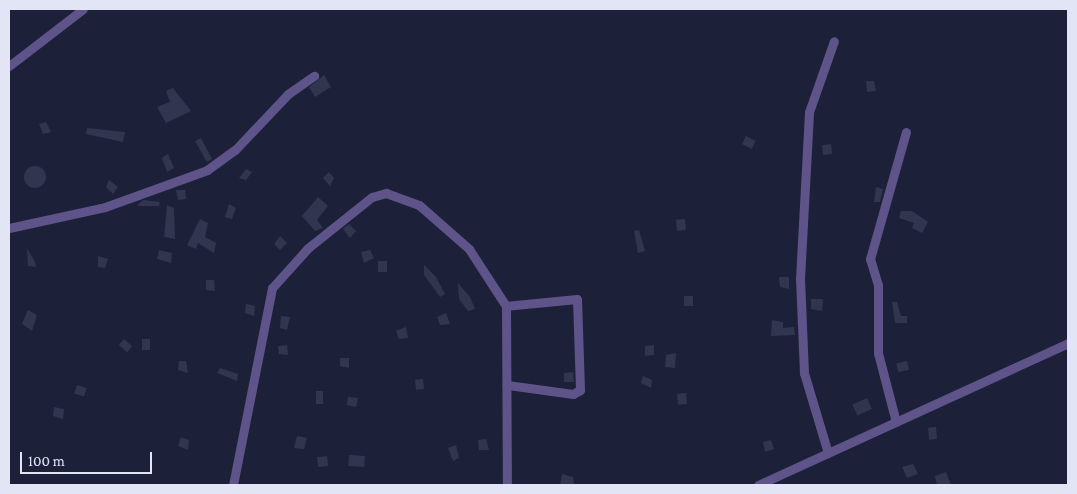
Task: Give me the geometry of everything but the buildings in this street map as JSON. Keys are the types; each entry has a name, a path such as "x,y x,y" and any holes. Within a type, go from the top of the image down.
{"street":[{"path":"9,66 83,9"},
{"path":"828,453 804,373 800,279 809,112 834,41"},
{"path":"9,228 105,207 206,170 234,150 288,94 314,76"},
{"path":"896,422 878,353 878,284 870,259 906,132"},
{"path":"233,485 272,288 291,263 372,197 386,193 419,205 469,249 506,306 507,485"},
{"path":"506,306 577,300 580,390 573,394 507,385"},
{"path":"758,485 1068,343"}]}
